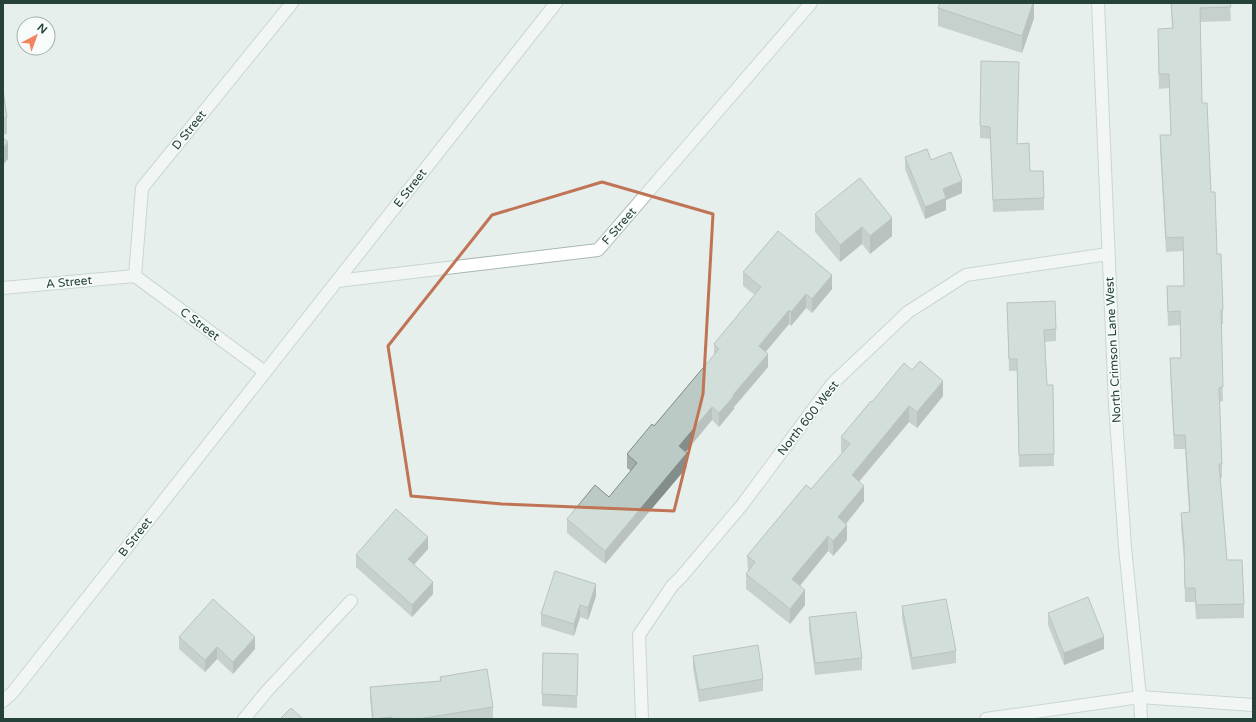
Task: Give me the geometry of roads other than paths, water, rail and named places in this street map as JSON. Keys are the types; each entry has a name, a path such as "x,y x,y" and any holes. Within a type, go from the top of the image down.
{"street":[{"name":"D Street","path":"135,276 142,188 292,3"},
{"name":"E Street","path":"265,372 556,3"},
{"name":"F Street","path":"337,281 598,250 811,3"},
{"name":"North Crimson Lane West","path":"1098,3 1115,404 1125,547 1141,719"},
{"name":"North 600 West","path":"642,719 638,635 672,586 742,505 832,384 908,312 966,275 1108,254"},
{"name":"A Street","path":"3,288 135,276"},
{"name":"C Street","path":"135,276 265,372"},
{"name":"B Street","path":"3,701 13,692 265,372"},
{"path":"244,719 267,691 351,601"},
{"path":"986,719 1140,697 1253,705"}]}
